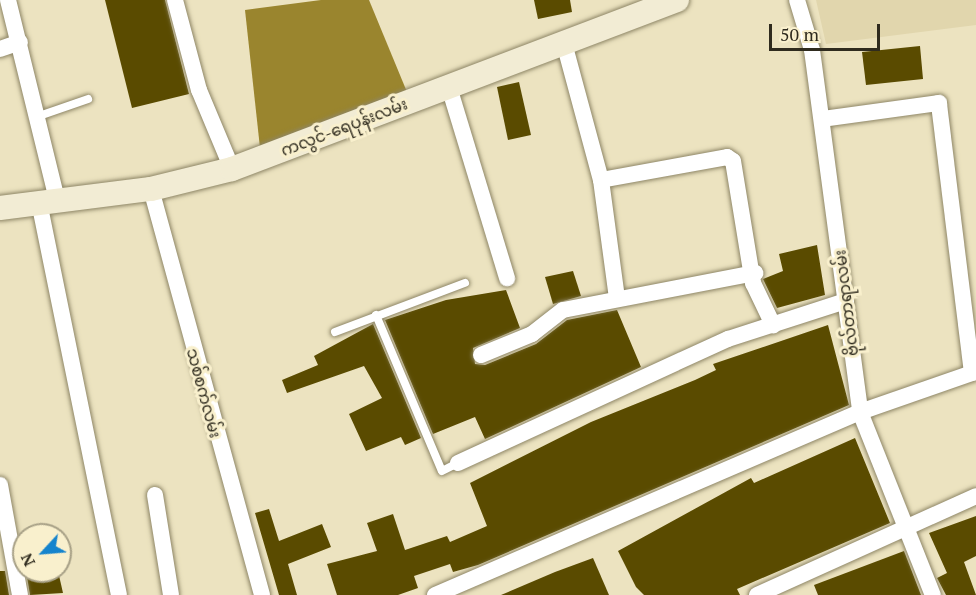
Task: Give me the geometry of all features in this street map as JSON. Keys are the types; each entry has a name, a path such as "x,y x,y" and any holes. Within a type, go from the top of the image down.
{"street":[{"path":"8,0 39,116 48,200 119,595"},
{"path":"175,0 199,90 232,169"},
{"name":"ကလွင်-ရေပုန်းလမ်း","path":"0,208 48,200 151,189 232,169 677,0"},
{"name":"ဗိုလ်တာရာလမ်း","path":"797,0 812,50 860,412 933,595"},
{"path":"0,49 20,42"},
{"path":"564,43 601,180 617,299"},
{"path":"449,87 507,278"},
{"path":"435,595 464,590 860,412 972,373 939,103 822,119"},
{"path":"601,180 726,157 733,161 754,273 753,283 773,325"},
{"name":"သစ်စက်လမ်း","path":"151,189 262,595"},
{"path":"481,355 532,334 563,310 754,273"},
{"path":"458,464 728,339 846,301"},
{"path":"0,485 20,595"},
{"path":"155,495 171,595"},
{"path":"757,595 976,496"}],"lane":[{"path":"39,116 88,99"},
{"path":"335,332 465,283"},
{"path":"376,315 442,471 458,464"}],"shaded area":[{"path":"321,0 369,0 407,92 260,148 245,10"},
{"path":"816,0 976,0 976,25 826,44"}],"building":[{"path":"105,0 165,0 189,94 132,108"},
{"path":"534,0 570,0 572,12 538,19"},
{"path":"920,46 923,79 866,85 862,52"},
{"path":"519,82 531,135 508,140 497,87"},
{"path":"817,245 825,295 777,308 763,279 783,271 779,254"},
{"path":"573,271 581,296 553,304 545,277"},
{"path":"506,290 520,328 473,348 475,364 485,365 536,344 567,320 617,310 641,367 485,439 475,417 433,434 385,320 446,300"},
{"path":"373,324 421,438 405,445 401,437 366,451 349,414 382,398 364,366 287,393 282,380 318,365 314,356"},
{"path":"828,325 849,405 478,565 453,572 450,564 414,576 418,588 398,595 337,595 327,564 377,551 367,523 393,514 405,550 447,536 450,542 487,526 470,483 591,422 716,370 713,364"},
{"path":"855,438 890,523 737,589 740,595 644,595 636,587 618,551 751,478 754,483"},
{"path":"269,509 279,541 322,524 331,547 288,564 297,595 279,595 255,513"},
{"path":"976,516 976,556 964,562 976,595 946,595 937,578 947,573 929,533"},
{"path":"904,551 921,595 818,595 814,585"},
{"path":"593,558 609,595 501,595 555,572"},
{"path":"0,571 5,571 9,595 0,595"},
{"path":"28,583 61,583 63,593 30,595"}]}
